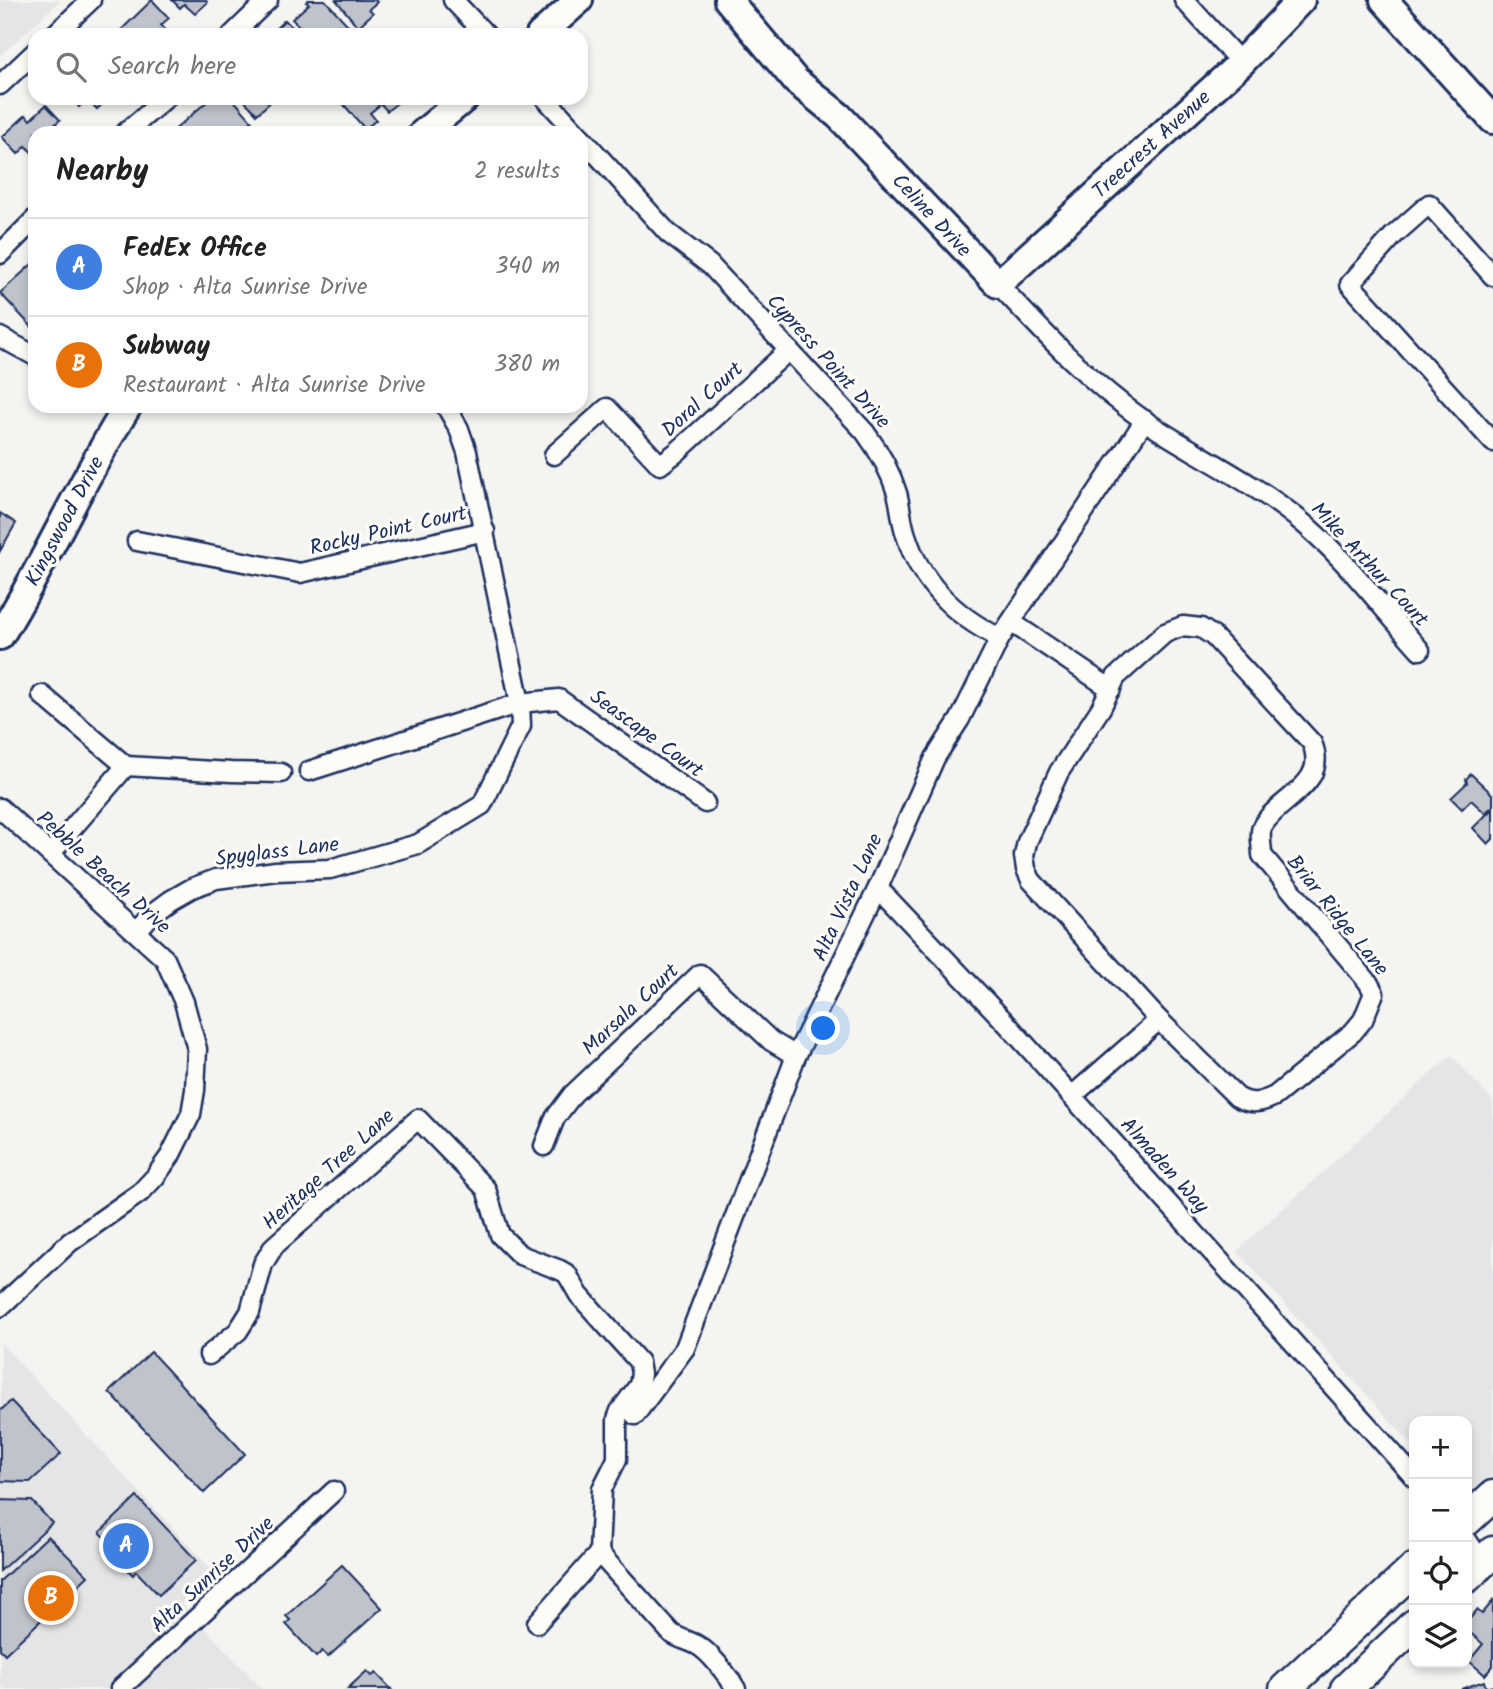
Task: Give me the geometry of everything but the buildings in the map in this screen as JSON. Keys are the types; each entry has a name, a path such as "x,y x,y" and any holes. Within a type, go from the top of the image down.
{"main road":[{"path":"1472,1515 1493,1496"},
{"path":"1285,1689 1409,1574"},
{"path":"1346,1689 1409,1630"}],"street":[{"path":"61,28 91,0"},
{"path":"239,28 268,0"},
{"path":"453,0 479,28"},
{"path":"548,28 579,0"},
{"name":"Celine Drive","path":"728,0 796,81 839,116 1084,374 1145,421"},
{"path":"1184,0 1241,63"},
{"name":"Treecrest Avenue","path":"998,284 1241,63 1301,0"},
{"path":"1384,0 1491,113"},
{"path":"0,85 28,59"},
{"path":"133,126 158,105"},
{"path":"431,126 457,105"},
{"path":"551,105 571,126"},
{"name":"Cypress Point Drive","path":"588,145 668,233 710,265 865,432 878,451 897,494 905,533 914,558 928,582 961,616 1000,638"},
{"path":"1493,276 1429,204 1394,235 1350,284 1493,442"},
{"path":"0,254 28,226"},
{"path":"0,337 28,352"},
{"name":"Doral Court","path":"554,455 607,408 660,465 789,350"},
{"name":"Kingswood Drive","path":"0,636 31,586 96,458 122,413"},
{"name":"Spyglass Lane","path":"137,931 152,914 171,900 216,879 276,871 330,869 418,844 482,805 521,726 520,703 467,452 450,413"},
{"name":"Alta Vista Lane","path":"635,1415 685,1349 796,1056 878,888 934,758 960,719 1000,638 1145,421"},
{"name":"Mike Arthur Court","path":"1145,421 1299,519 1324,542 1420,650"},
{"name":"Rocky Point Court","path":"137,541 300,573 485,531"},
{"path":"1011,622 1111,689"},
{"name":"Briar Ridge Lane","path":"1194,627 1213,636 1309,737 1316,751 1311,779 1267,820 1261,830 1262,855 1368,982 1374,993 1363,1020 1353,1032 1275,1096 1261,1103 1247,1102 1237,1097 1159,1020 1031,880 1026,869 1024,856 1027,842 1059,772 1111,689 1121,672 1165,633 1177,628 1194,627"},
{"path":"42,695 126,766 281,773"},
{"name":"Seascape Court","path":"520,703 559,699 705,803"},
{"path":"309,771 520,703"},
{"path":"51,853 126,766"},
{"name":"Pebble Beach Drive","path":"0,808 166,959 184,1002 197,1049 191,1114 170,1156 155,1177 141,1192 70,1242 0,1307"},
{"name":"Almaden Way","path":"878,888 1072,1096 1409,1471"},
{"name":"Marsala Court","path":"544,1146 555,1118 573,1094 700,974 771,1041 796,1056"},
{"path":"1072,1096 1159,1020"},
{"name":"Heritage Tree Lane","path":"209,1355 238,1331 250,1312 263,1264 274,1246 418,1119 486,1189 500,1235 520,1255 567,1274 579,1295 639,1362 639,1385 617,1419 617,1459 602,1489 599,1553"},
{"name":"Alta Sunrise Drive","path":"120,1689 334,1491"},
{"path":"537,1623 599,1553 671,1633 702,1648 736,1689"}],"shaded area":[{"path":"0,0 61,0 28,28 0,56"},
{"path":"1451,1055 1493,1101 1493,1475 1472,1491 1472,1416 1409,1416 1409,1441 1237,1251"},
{"path":"1,1343 214,1572 181,1603 262,1689 4,1689 0,1684"}],"place":[{"name":"FedEx Office","path":"126,1546"},
{"name":"Subway","path":"51,1598"}]}
